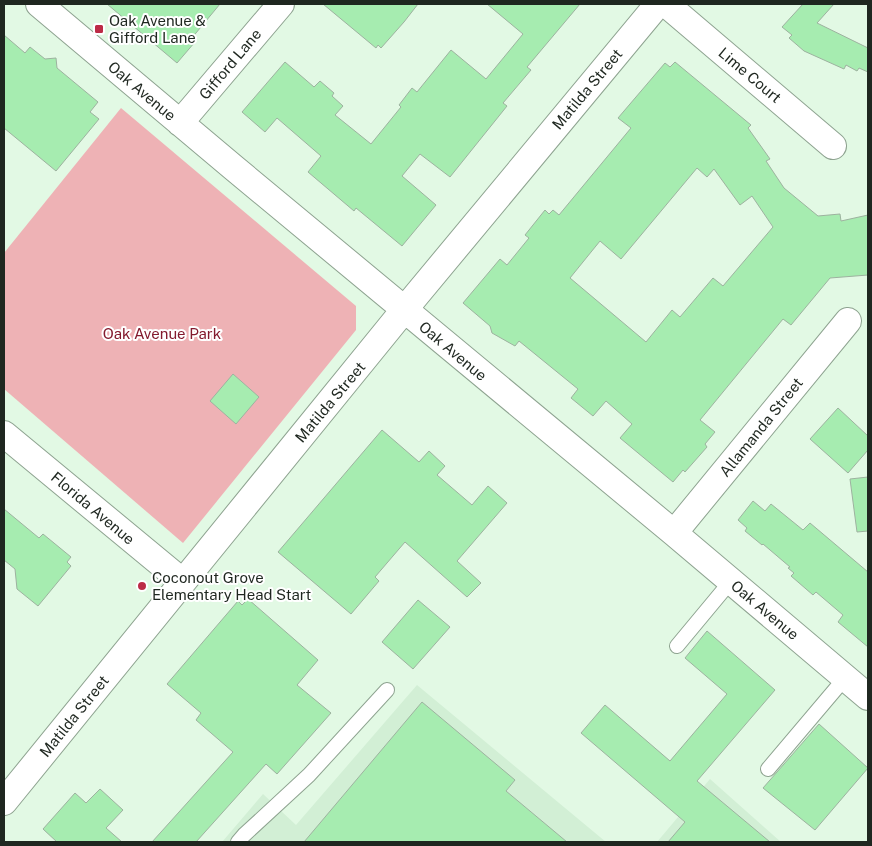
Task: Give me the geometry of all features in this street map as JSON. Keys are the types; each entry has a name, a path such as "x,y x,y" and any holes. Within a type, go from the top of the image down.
{"street":[{"name":"Oak Avenue","path":"39,4 868,697"},
{"name":"Gifford Lane","path":"180,123 281,4"},
{"name":"Matilda Street","path":"4,802 404,310 658,4"},
{"name":"Lime Court","path":"666,4 834,146"},
{"name":"Allamanda Street","path":"674,534 848,321"},
{"name":"Florida Avenue","path":"4,434 182,582"}],"lane":[{"path":"677,646 731,581"},
{"path":"768,769 846,678"},
{"path":"238,842 309,775 387,690"}],"shaded area":[{"path":"417,685 606,842 222,842 263,794 296,825"},
{"path":"710,779 781,842 657,842"}],"green space":[{"name":"Oak Avenue Park","path":"121,108 356,306 356,330 183,543 4,389 4,253"}],"building":[{"path":"107,4 220,4 191,39 195,42 177,63"},
{"path":"323,4 418,4 381,48 378,45 376,48"},
{"path":"487,4 580,4 527,67 531,70 503,103 507,106 450,177 420,154 402,176 436,205 402,246 356,208 354,211 308,172 321,156 277,118 265,132 242,112 285,62 314,87 320,81 334,93 332,96 343,106 335,115 371,144 401,107 399,105 412,88 417,92 451,50 486,79 523,34"},
{"path":"803,4 834,4 817,23 868,48 868,72 859,68 857,71 846,65 844,69 804,51 789,38 792,35 782,27"},
{"path":"4,35 25,53 30,47 45,59 56,58 57,68 98,102 90,112 99,119 56,171 4,128"},
{"path":"675,62 751,125 748,128 770,159 766,161 784,188 818,216 840,214 841,221 868,215 868,275 830,278 791,325 783,319 700,420 715,432 705,444 707,447 685,472 683,470 673,482 620,438 632,424 606,401 593,416 571,398 578,389 519,341 515,346 492,333 490,326 463,303 500,259 507,265 529,238 525,235 545,210 549,214 553,210 559,215 631,128 618,118 665,63 670,67","holes":["697,168 707,177 714,169 740,205 752,196 773,227 723,286 713,278 680,317 672,310 646,342 570,278 600,241 621,259"]},
{"path":"233,374 259,397 236,424 210,401"},
{"path":"838,408 868,436 868,450 848,473 810,439"},
{"path":"382,430 419,462 429,451 445,466 437,475 472,505 488,486 507,503 457,561 481,583 467,597 405,542 375,577 379,581 351,614 278,552"},
{"path":"868,477 868,531 857,532 850,479"},
{"path":"753,501 765,511 771,504 803,530 810,523 868,572 868,647 838,622 843,615 816,592 813,595 791,576 794,573 788,568 790,567 745,531 747,528 738,520"},
{"path":"4,509 39,538 43,534 71,557 67,562 71,566 38,606 17,589 15,569 4,560"},
{"path":"248,599 318,660 297,685 331,713 277,774 266,764 196,842 152,842 233,752 196,720 201,713 167,684 238,601 242,605"},
{"path":"418,600 450,627 413,669 382,642"},
{"path":"707,631 775,690 697,781 770,842 668,842 685,822 581,733 605,705 670,761 727,694 685,658"},
{"path":"422,702 515,780 506,791 567,842 304,842"},
{"path":"819,724 868,768 815,830 763,788"},
{"path":"100,789 123,810 106,828 122,842 57,842 43,829 75,793 86,803"}],"place":[{"name":"Oak Avenue & Gifford Lane","path":"99,29"},
{"name":"Coconout Grove Elementary Head Start","path":"142,586"}]}
